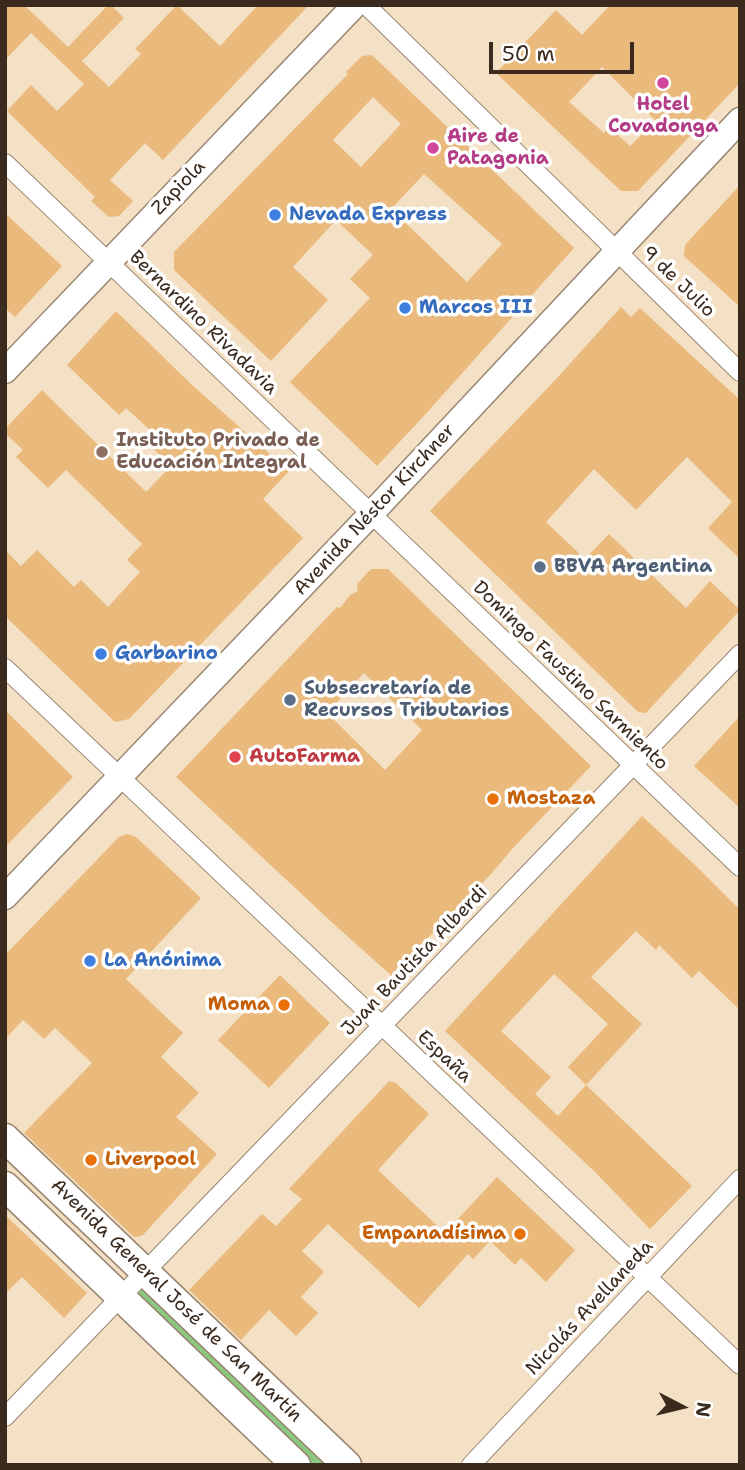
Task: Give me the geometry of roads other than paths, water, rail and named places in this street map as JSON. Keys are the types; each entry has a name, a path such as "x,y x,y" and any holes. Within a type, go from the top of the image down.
{"main road":[{"name":"Zapiola","path":"5,371 355,5"},
{"name":"Avenida Néstor Kirchner","path":"5,897 372,514 740,120"},
{"name":"Avenida General José de San Martín","path":"5,1138 347,1465"},
{"name":"Avenida General José de San Martín","path":"5,1186 296,1465"}],"street":[{"name":"9 de Julio","path":"366,5 740,372"},
{"name":"Bernardino Rivadavia","path":"5,163 372,514"},
{"name":"Domingo Faustino Sarmiento","path":"372,514 740,867"},
{"name":"Juan Bautista Alberdi","path":"5,1417 740,654"},
{"name":"España","path":"5,668 740,1365"},
{"name":"Nicolás Avellaneda","path":"471,1465 740,1180"}],"place":[{"name":"Hotel Covadonga","path":"663,83"},
{"name":"Aire de Patagonia","path":"433,148"},
{"name":"Nevada Express","path":"275,215"},
{"name":"Marcos III","path":"405,308"},
{"name":"Instituto Privado de Educación Integral","path":"102,452"},
{"name":"BBVA Argentina","path":"540,567"},
{"name":"Garbarino","path":"101,654"},
{"name":"Subsecretaría de Recursos Tributarios","path":"290,700"},
{"name":"AutoFarma","path":"235,757"},
{"name":"Mostaza","path":"493,799"},
{"name":"La Anónima","path":"90,961"},
{"name":"Moma","path":"284,1005"},
{"name":"Liverpool","path":"91,1160"},
{"name":"Empanadísima","path":"520,1234"}]}
